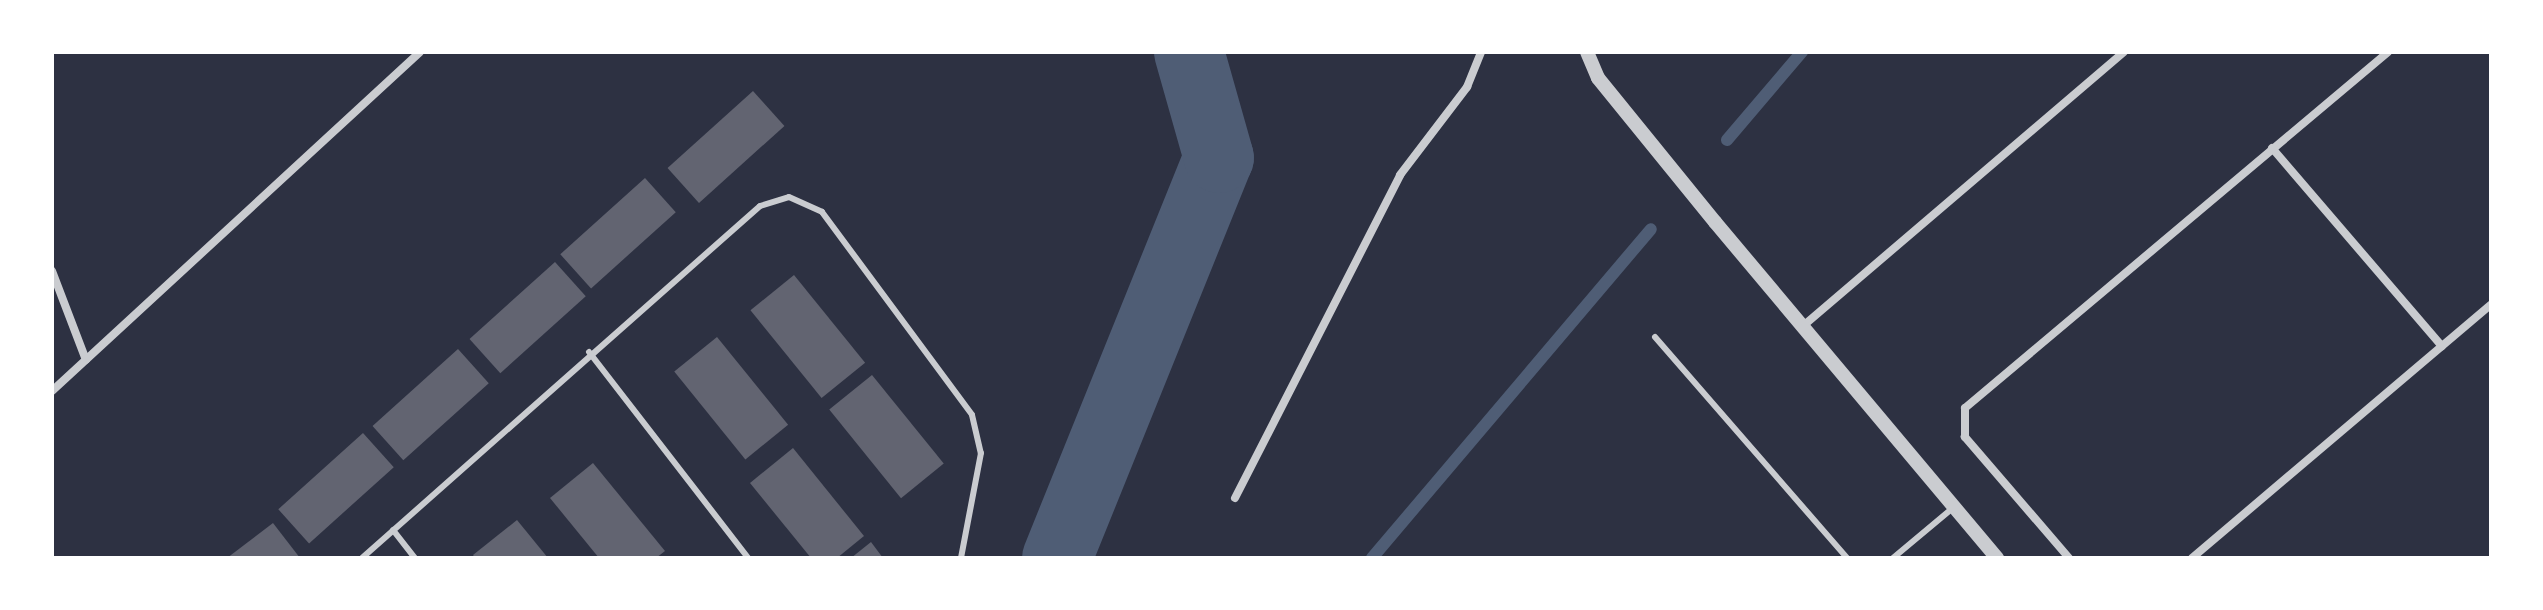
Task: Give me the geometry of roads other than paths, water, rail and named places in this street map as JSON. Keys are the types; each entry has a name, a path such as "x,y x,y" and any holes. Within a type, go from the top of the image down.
{"street":[{"path":"52,391 420,52"},
{"path":"1235,498 1400,175 1467,87 1481,52"},
{"path":"1587,52 1598,78 1997,558"},
{"path":"1803,326 2124,52"},
{"path":"2069,558 1965,437 1965,408 2388,52"},
{"path":"2272,148 2442,346"},
{"path":"52,271 86,360"},
{"path":"2192,558 2491,304"}],"lane":[{"path":"362,558 589,352 760,206 805,199 831,225 980,432 961,558"},
{"path":"1655,337 1847,558"},
{"path":"589,352 748,558"},
{"path":"1893,558 1954,507"},
{"path":"393,530 415,558"}],"waterway":[{"path":"1057,558 1219,158 1189,52"},
{"path":"1727,140 1802,52"},
{"path":"1372,558 1651,229"}]}
